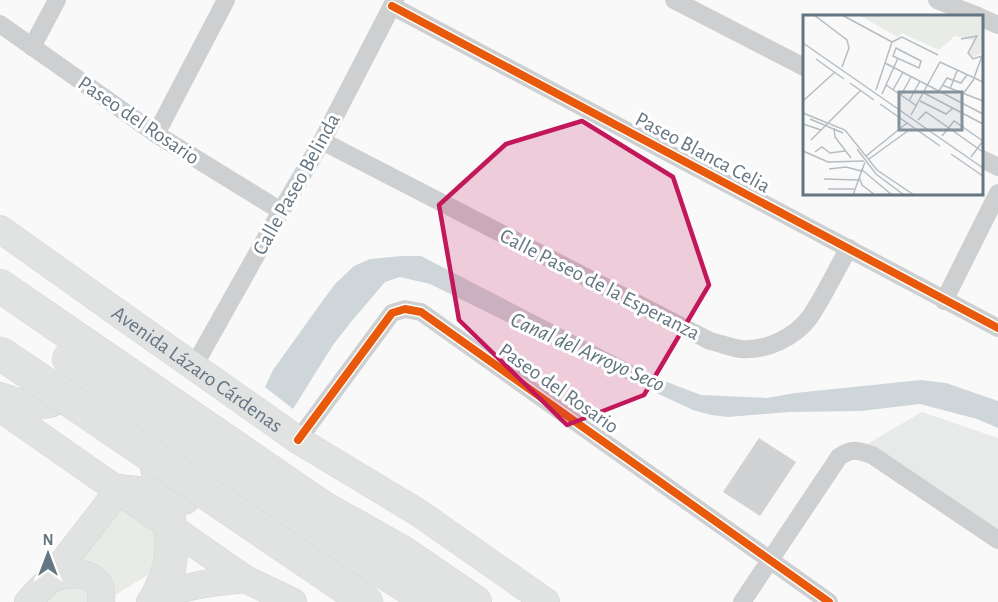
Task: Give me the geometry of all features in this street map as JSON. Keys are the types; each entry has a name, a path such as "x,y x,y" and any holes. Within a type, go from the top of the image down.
{"highway":[{"name":"Avenida Lázaro Cárdenas","path":"0,286 322,507 402,552 475,602"},
{"path":"0,308 266,506 365,560 431,602"},
{"path":"0,352 367,602"},
{"path":"141,414 164,497 171,552 165,581 153,600"},
{"path":"164,497 182,463 209,463"},
{"path":"118,491 141,474 164,497 266,506"}],"street":[{"path":"32,47 57,0"},
{"path":"156,134 226,0"},
{"path":"674,0 803,66"},
{"path":"937,0 975,15"},
{"name":"Calle Paseo Belinda","path":"194,366 322,141 393,3"},
{"name":"Paseo Blanca Celia","path":"393,3 516,73 998,328"},
{"path":"983,18 998,25"},
{"name":"Paseo del Rosario","path":"0,24 156,134 281,211"},
{"name":"Calle Paseo de la Esperanza","path":"322,141 710,340 741,349 761,348 779,342 796,331 809,318 849,248"},
{"path":"983,160 998,167"},
{"path":"945,301 998,193"},
{"name":"Avenida Lázaro Cárdenas","path":"0,229 298,440 419,513 546,602"},
{"name":"Paseo del Rosario","path":"298,440 392,314 405,309 420,312 829,602"},
{"path":"0,396 19,403 34,405 55,402 67,391 70,383 69,358"},
{"path":"0,408 118,491 164,497 245,579 293,602"},
{"path":"742,602 839,457 848,451 872,454 998,540"},
{"path":"28,602 50,579 118,491"},
{"path":"309,602 308,583 316,568 328,561 365,560"},
{"path":"50,579 72,574 90,576 99,586 101,602"},
{"path":"153,600 206,584 245,579"}],"highlighted area":[{"path":"582,121 673,177 709,285 644,395 567,425 459,320 439,205 506,144"}],"shaded area":[{"path":"922,412 998,438 998,531 867,444"},
{"path":"114,501 183,553 104,602 33,602"}],"water":[{"name":"Canal del Arroyo Seco","path":"421,256 630,364 701,395 767,398 921,380 946,383 998,401 998,428 977,419 920,404 861,411 789,412 728,417 711,415 693,410 566,351 430,284 400,277 385,282 351,322 333,345 293,409 265,387 273,370 335,284 354,266 370,259"}],"building":[{"path":"759,438 796,462 760,516 723,492"}],"cycle path":[{"path":"392,6 998,328"},
{"path":"298,440 392,313 405,309 421,312 829,602"}]}
